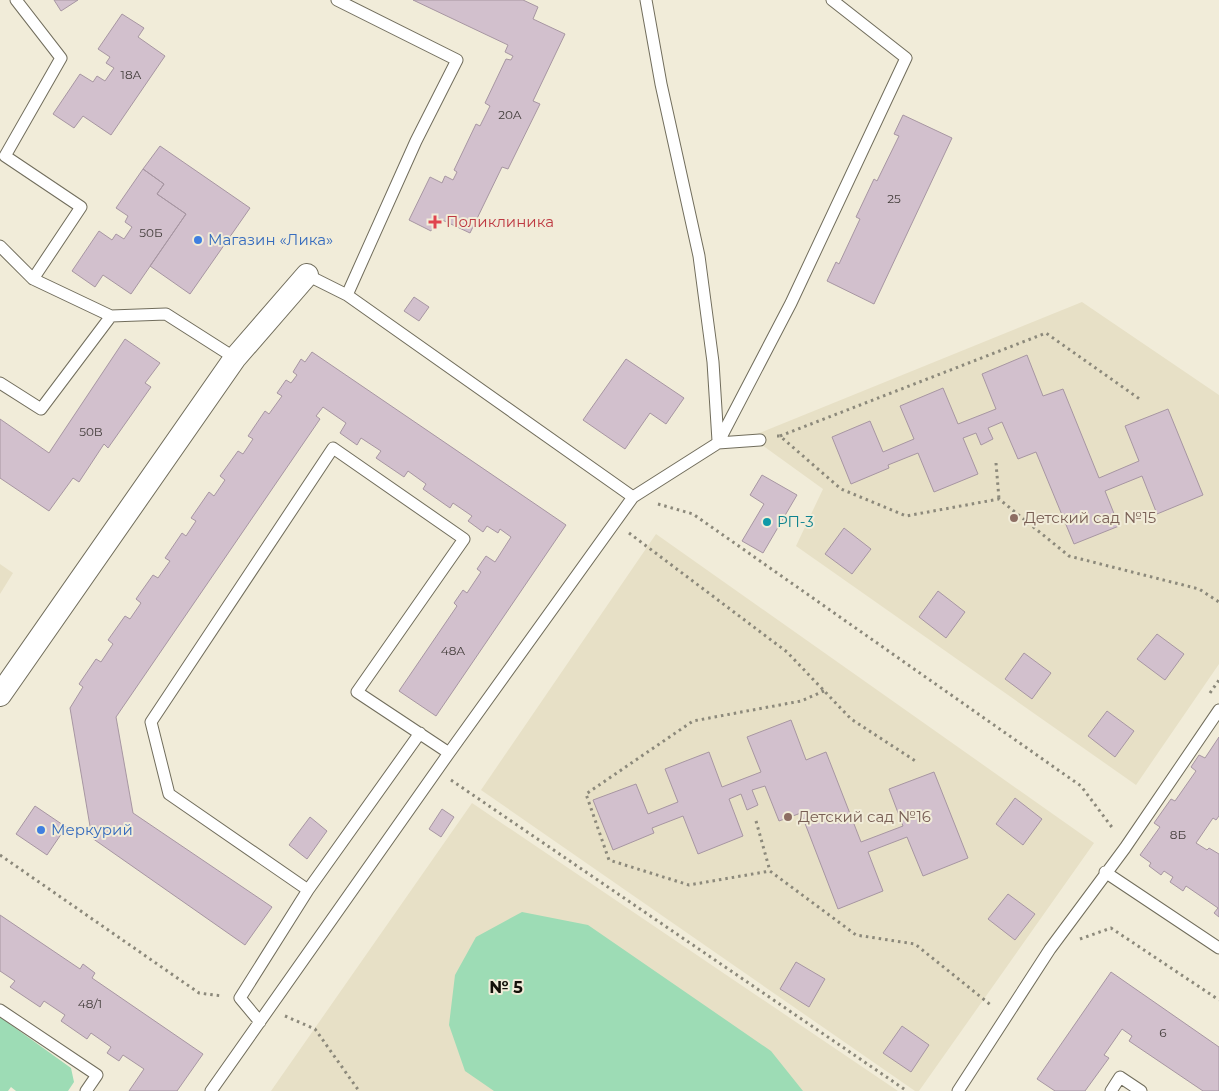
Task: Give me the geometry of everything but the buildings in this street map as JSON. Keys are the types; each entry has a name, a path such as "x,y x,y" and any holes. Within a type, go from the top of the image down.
{"street":[{"path":"0,695 235,358 307,275"}],"lane":[{"path":"16,0 61,58 5,156 81,208 33,279"},
{"path":"338,0 457,60 416,141 347,295"},
{"path":"646,0 661,84 699,256 713,362 718,443"},
{"path":"718,443 791,303 906,58 832,0"},
{"path":"0,246 33,279 111,316 166,314 235,358"},
{"path":"307,275 347,295 633,497"},
{"path":"0,383 41,409 111,316"},
{"path":"211,1091 449,753 633,497 718,443 760,440"},
{"path":"308,890 169,794 151,722 333,448 464,539 357,692 449,753"},
{"path":"958,1091 1050,948 1105,872 1125,848 1219,710"},
{"path":"260,1022 240,998 308,890 420,734"},
{"path":"1105,872 1219,948"},
{"path":"0,1010 97,1075 86,1091"},
{"path":"1111,1091 1120,1077 1141,1091"}],"path":[{"path":"760,440 780,436 1046,333 1141,400"},
{"path":"780,436 841,489 906,516 998,499"},
{"path":"996,463 998,499 1069,556 1198,589 1219,602"},
{"path":"633,497 693,514 1081,786 1117,834 1125,848"},
{"path":"614,523 787,652 851,719 917,762"},
{"path":"770,871 689,885 609,860 586,794 693,721 801,701 824,691"},
{"path":"437,770 907,1091"},
{"path":"756,821 770,871 856,935 915,944 998,1011"},
{"path":"0,855 199,992 240,998"},
{"path":"1050,948 1111,928 1219,1000"},
{"path":"268,1009 315,1029 359,1091"}],"shaded area":[{"name":"Детский сад №15","path":"1082,302 1219,395 1219,664 1136,785 796,546 823,489 762,445 757,434"},
{"name":"Детский сад №16","path":"656,534 1094,843 919,1091 915,1091 481,790"},
{"path":"0,564 13,573 0,594"},
{"path":"472,803 898,1091 271,1091"}],"green space":[{"path":"522,912 588,925 771,1051 803,1091 494,1091 465,1071 449,1025 455,975 476,937"},
{"path":"0,1017 71,1068 74,1082 68,1091 16,1091 11,1087 8,1091 0,1091"}],"place":[{"name":"Поликлиника","path":"435,222"},
{"name":"Магазин «Лика»","path":"198,240"},
{"name":"Детский сад №15","path":"1014,518"},
{"name":"РП-3","path":"767,522"},
{"name":"Детский сад №16","path":"788,817"},
{"name":"Меркурий","path":"41,830"}],"district":[{"name":"№ 5","path":"506,987"}]}
